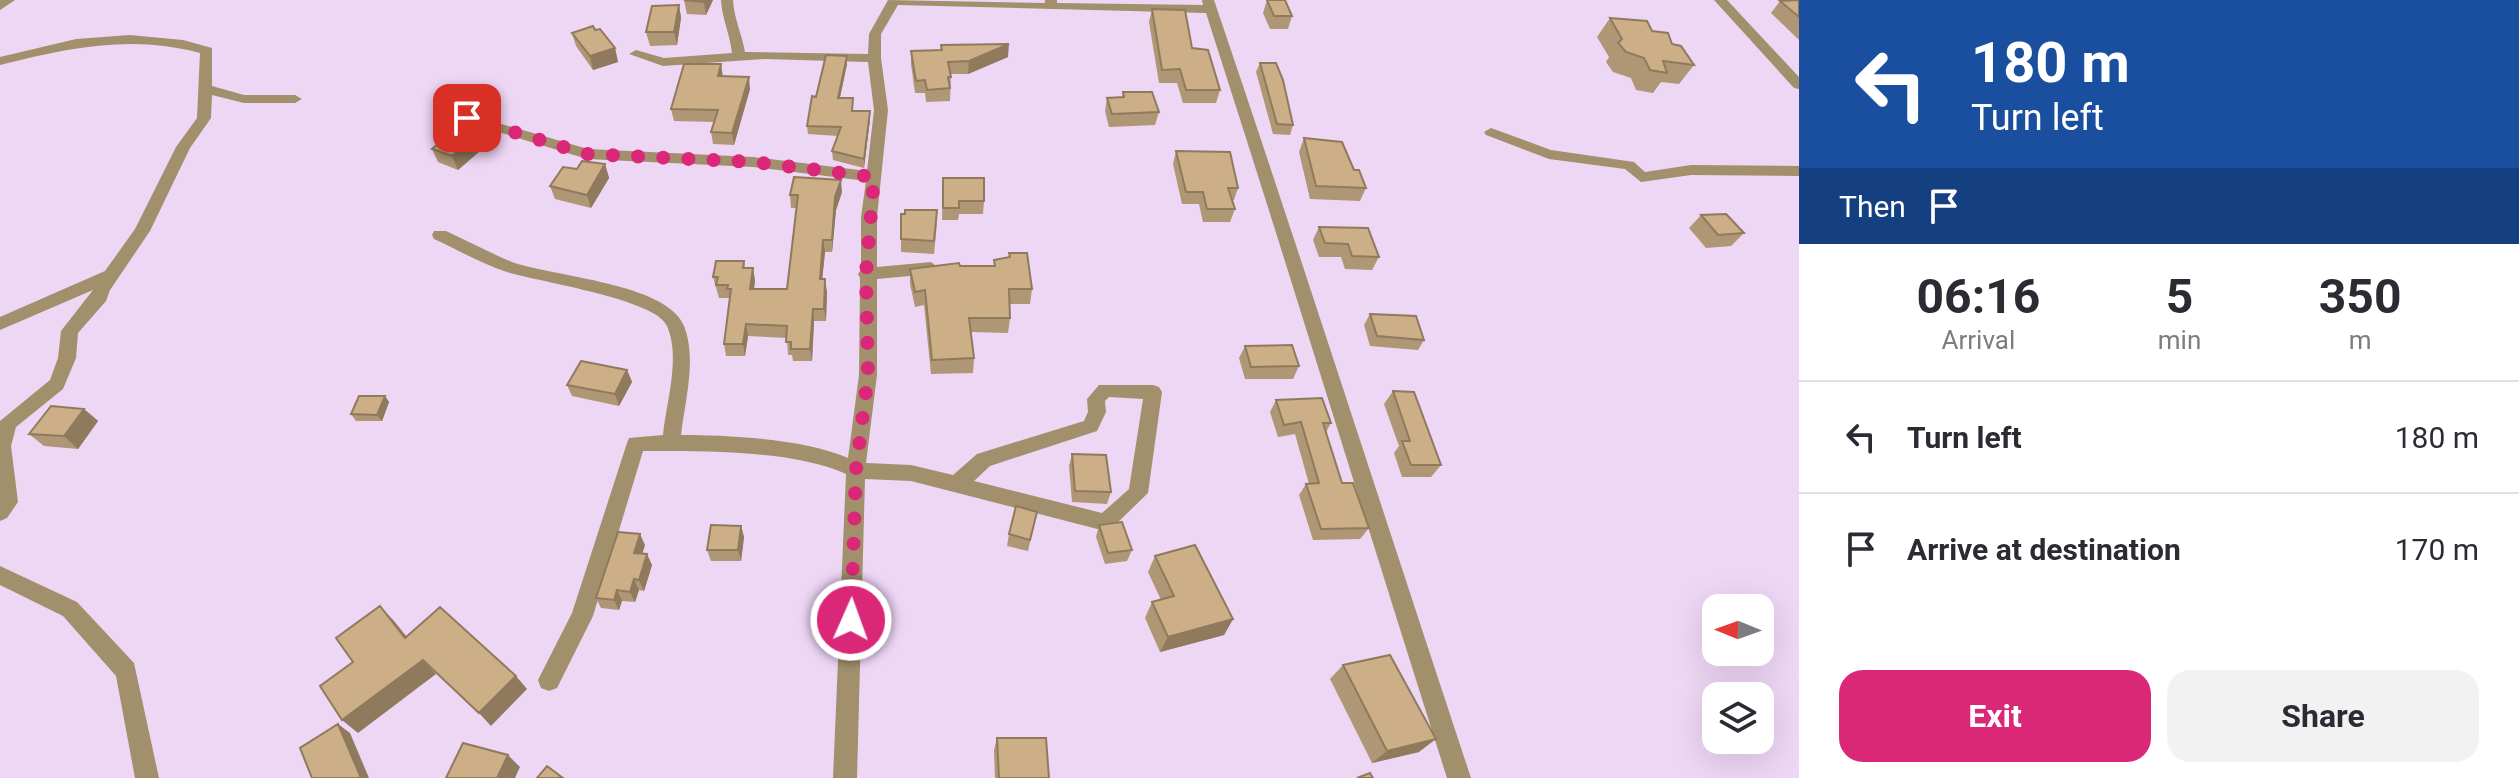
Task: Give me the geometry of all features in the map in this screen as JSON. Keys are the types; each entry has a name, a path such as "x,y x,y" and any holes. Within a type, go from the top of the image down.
{"street":[{"path":"0,6 9,0"},
{"path":"727,0 728,19 736,34 739,57"},
{"path":"1720,0 1799,85"},
{"path":"845,778 856,470 868,375 866,274 881,110 874,58 875,34 894,1 1208,5 1311,311 1332,387 1459,778"},
{"path":"0,61 98,39 186,44 207,51 204,118 183,147 142,231 110,276 100,297 70,331 67,358 57,384 4,426 2,446 8,502 0,512"},
{"path":"636,54 663,62 739,57 874,58"},
{"path":"206,89 244,99 295,99"},
{"path":"467,118 587,154 753,162 874,177"},
{"path":"1491,132 1549,154 1629,165 1641,177 1695,169 1719,171 1746,167 1799,171"},
{"path":"440,235 509,267 647,301 664,309 675,324 680,344 671,444"},
{"path":"866,274 943,268"},
{"path":"0,324 110,276"},
{"path":"549,680 582,616 636,443 707,443 825,456 856,470 911,473 1105,522 1138,493 1153,392 1105,390 1096,399 1097,412 1090,426 984,460 956,484"},
{"path":"1,575 70,609 126,671 147,778"}],"building":[{"path":"1267,0 1285,0 1292,16 1274,16"},
{"path":"1799,0 1799,17 1780,1"},
{"path":"679,5 674,32 646,32 652,6"},
{"path":"1152,9 1185,10 1192,48 1208,50 1220,90 1186,90 1180,69 1162,70"},
{"path":"1610,18 1647,21 1652,31 1668,33 1672,44 1681,46 1694,65 1663,61 1667,73 1650,70 1644,58 1626,52 1618,43 1622,39"},
{"path":"593,26 595,30 600,29 615,48 590,56 572,33"},
{"path":"1009,44 969,61 948,62 950,88 927,90 925,80 916,81 911,51 942,50 941,45"},
{"path":"826,55 847,56 838,98 853,98 852,111 870,111 864,159 832,151 841,127 807,126 812,96 816,97"},
{"path":"1260,63 1276,63 1293,125 1277,124"},
{"path":"684,64 721,64 718,76 749,77 732,133 711,132 718,110 671,109"},
{"path":"1123,92 1152,92 1159,112 1112,114 1107,98 1124,97"},
{"path":"456,122 482,131 452,156 432,149 448,136 441,134"},
{"path":"1304,138 1342,142 1366,188 1316,186"},
{"path":"1176,151 1230,152 1238,188 1228,188 1235,209 1207,209 1203,192 1186,192"},
{"path":"582,161 605,164 587,195 550,186 563,167 577,169"},
{"path":"794,177 841,180 835,197 832,240 823,240 820,279 825,279 824,309 813,309 810,349 791,349 791,342 786,342 787,326 746,324 743,344 724,344 731,289 727,289 728,285 716,285 718,277 713,277 716,261 744,261 743,268 753,268 750,289 787,289 798,195 790,195"},
{"path":"943,178 984,178 984,201 959,201 959,208 943,208"},
{"path":"905,210 937,210 934,241 901,239 901,214 905,214"},
{"path":"1726,214 1744,233 1718,235 1701,215"},
{"path":"1319,227 1368,228 1379,257 1352,256 1348,244 1325,243"},
{"path":"1009,253 1027,253 1032,289 1009,289 1010,318 969,318 974,358 932,360 925,290 915,292 910,269 959,263 960,266 995,266 994,260 1010,257"},
{"path":"1370,314 1416,316 1424,340 1377,336"},
{"path":"1292,345 1299,366 1251,367 1245,346"},
{"path":"581,361 627,370 615,394 567,385"},
{"path":"1393,391 1414,392 1441,465 1411,465 1402,441 1410,441"},
{"path":"359,396 385,396 377,415 351,414"},
{"path":"1322,398 1331,423 1323,423 1342,483 1353,483 1369,528 1321,529 1306,484 1319,483 1301,422 1284,425 1276,400"},
{"path":"51,406 84,409 64,436 29,434"},
{"path":"1072,454 1106,455 1111,492 1075,491"},
{"path":"1016,506 1037,512 1030,540 1009,534"},
{"path":"1122,522 1132,550 1108,553 1099,525"},
{"path":"711,525 741,526 738,550 707,550"},
{"path":"618,532 640,534 634,553 647,554 639,580 634,579 630,592 617,590 614,600 596,598"},
{"path":"1195,545 1233,619 1168,637 1152,602 1174,596 1155,556"},
{"path":"380,606 405,638 440,607 516,676 479,713 423,660 342,720 320,686 353,662 336,638"},
{"path":"1390,655 1436,739 1387,751 1343,665"},
{"path":"338,724 361,778 312,778 300,748"},
{"path":"997,738 1046,738 1049,778 999,778"},
{"path":"463,743 508,755 497,778 446,778"},
{"path":"547,766 563,778 537,778"}],"route":[{"path":"467,118 587,154 753,162 874,177 866,274 868,375 856,470 851,620"}]}
